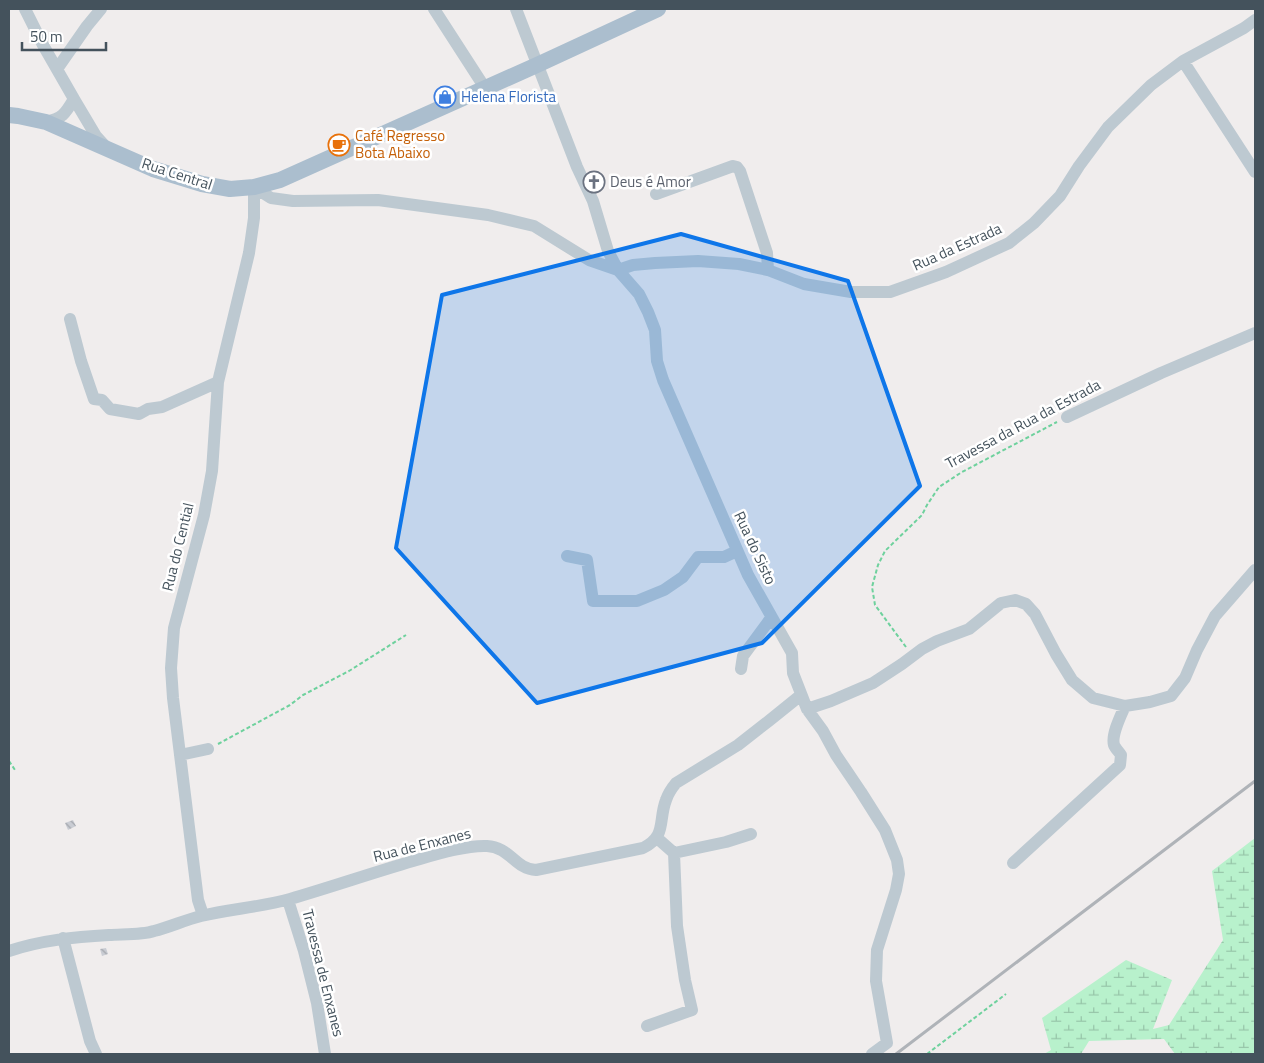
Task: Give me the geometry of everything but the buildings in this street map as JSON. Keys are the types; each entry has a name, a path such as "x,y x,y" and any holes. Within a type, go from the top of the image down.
{"main road":[{"name":"Rua Central","path":"9,115 46,122 153,169 202,184 230,189 254,187 280,180 658,9"}],"street":[{"path":"25,9 74,99 96,136 107,148"},
{"path":"57,69 101,9"},
{"path":"434,9 485,88"},
{"name":"Rua do Sisto","path":"516,9 592,201 608,251 618,270 639,294 648,312 655,330 657,362 663,380 748,575 792,654 793,673 807,709 823,731 836,755 885,830 897,860 896,890 877,950 876,981 886,1043 872,1054"},
{"name":"Rua da Estrada","path":"618,270 632,265 698,261 739,264 768,270 804,284 851,292 890,292 946,272 1009,243 1034,223 1060,196 1079,166 1108,127 1151,85 1182,61 1255,20"},
{"path":"1182,61 1255,172"},
{"path":"46,122 58,119 65,113 74,99"},
{"path":"656,194 733,166 737,167 740,171 767,253 768,270"},
{"path":"254,187 271,198 286,200 378,200 488,215 534,226 589,260 618,270"},
{"name":"Rua do Cential","path":"203,915 198,900 173,698 172,650 174,628 204,515 212,471 218,382 249,252 254,218 254,187"},
{"path":"70,319 81,361 94,399 102,400 110,409 139,414 148,409 162,407 218,382"},
{"name":"Travessa da Rua da Estrada","path":"1068,417 1161,372 1255,333"},
{"path":"567,556 587,560 594,600 637,601 664,590 683,576 698,557 724,557 738,551"},
{"path":"807,709 873,683 922,649 969,629 1002,603 1015,600 1026,604 1036,614 1056,654 1072,680 1093,698 1125,706 1171,696 1186,678 1197,650 1215,616 1255,570"},
{"path":"741,669 743,656 771,618"},
{"path":"647,1026 692,1010 677,926 674,853 657,838 660,832 665,802 670,791 676,783 738,745 801,695"},
{"path":"1013,863 1120,765 1122,755 1114,745 1118,722 1125,706"},
{"path":"180,755 208,749"},
{"path":"674,853 726,842 751,834"},
{"name":"Rua de Enxanes","path":"9,951 28,944 63,938 153,932 203,915 288,900 433,855 471,847 487,846 497,848 520,865 529,870 536,870 643,848 657,838"},
{"name":"Travessa de Enxanes","path":"288,900 304,951 317,1003 325,1054"},
{"path":"63,938 90,1041 96,1054"}],"path":[{"name":"Travessa da Rua da Estrada","path":"913,656 875,605 872,588 878,565 885,551 922,516 939,487 962,472 1068,417"},
{"path":"208,749 290,705 406,635"},
{"path":"9,761 15,770"},
{"path":"926,1054 1006,994"}],"highlighted area":[{"path":"681,234 848,281 920,486 762,643 537,703 396,548 442,295"}],"green space":[{"path":"1255,838 1255,1054 1175,1054 1164,1039 1089,1041 1081,1054 1044,1054 1051,1050 1042,1018 1126,960 1172,980 1153,1029 1169,1025 1223,940 1212,871"}],"railway":[{"path":"896,1054 1255,781"}],"place":[{"name":"Helena Florista","path":"445,97"},
{"name":"Café Regresso Bota Abaixo","path":"339,145"},
{"name":"Deus é Amor","path":"594,182"}]}
